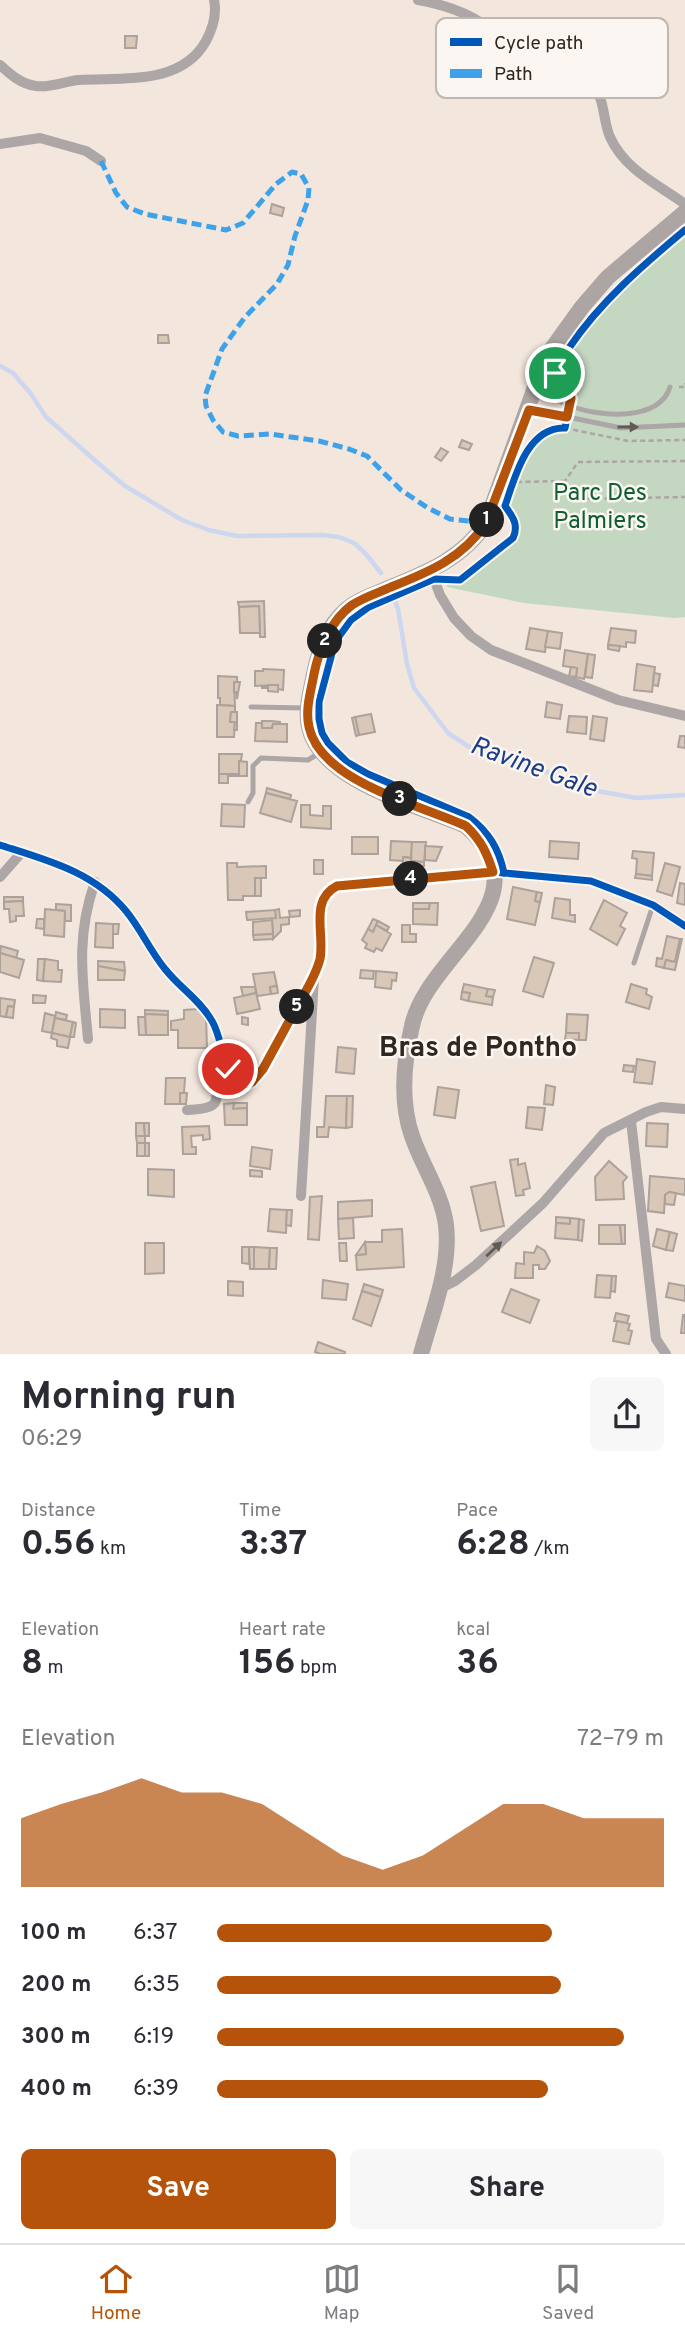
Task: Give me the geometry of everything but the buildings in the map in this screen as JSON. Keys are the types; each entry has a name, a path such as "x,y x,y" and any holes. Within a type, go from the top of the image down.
{"main road":[{"path":"421,1354 448,1245 446,1221 439,1197 411,1135 406,1100 405,1062 412,1022 424,994 489,908 495,890 493,872 487,851 466,826 369,786 346,774 321,752 314,743 307,708 317,661 330,629 350,607 365,598 431,571 458,555 476,538 486,523 546,357 582,307 608,278 685,212"}],"street":[{"path":"0,65 23,83 39,86 75,80 158,75 175,69 200,51 213,28 214,0"},
{"path":"418,0 461,12 472,18"},
{"path":"600,98 609,135 625,159 646,179 685,204"},
{"path":"0,144 40,138 86,151 100,161"},
{"path":"431,571 440,596 454,618 471,636 491,650 618,700 685,716"},
{"path":"0,845 56,863 96,882 126,910 163,967 206,1011 219,1035 228,1069 244,1086 258,1075 315,975"},
{"path":"0,877 22,852"},
{"path":"301,1196 315,975 320,958 320,908 324,895 330,890 337,886 493,872 590,881 653,905 685,926"},
{"path":"88,1039 82,942 87,904 96,882"},
{"path":"187,1110 214,1106 217,1085 221,1075 228,1069"},
{"path":"439,1289 476,1265 543,1203 604,1133 661,1107 685,1109"},
{"path":"631,1121 656,1339 666,1354"}],"lane":[{"path":"537,388 573,407 614,414 646,411 667,397 670,387"},
{"path":"529,410 621,428 685,425"},
{"path":"251,707 307,708"},
{"path":"248,802 253,793 253,766 261,758 307,760 321,752"},
{"path":"634,963 653,905"}],"path":[{"path":"670,387 685,387 685,383"},
{"path":"553,428 565,428 567,417"},
{"path":"565,481 578,462 685,461"},
{"path":"509,494 519,470"},
{"path":"513,482 565,481"},
{"path":"565,481 579,499 685,498"}],"green space":[{"name":"Parc Des Palmiers","path":"685,230 685,617 524,603 447,587 448,581 460,580 513,538 515,525 505,506 522,461 544,432 565,428 571,398 556,380 557,365 562,356 608,300"}],"waterway":[{"name":"Ravine Gale","path":"0,366 13,373 46,417 99,464 125,486 182,520 237,536 339,537 354,543 381,573"},
{"name":"Ravine Gale","path":"394,598 414,688 448,733 471,748 559,775 592,790 636,798 685,795"}],"marked path":[{"path":"101,161 116,193 127,207 145,214 226,230 243,223 276,184 292,172 301,174 309,188 308,200 288,265 277,284 245,317 222,349 205,396 206,406 213,420 223,432 238,436 270,434 319,441 349,449 367,456 401,490 428,508 450,519 486,523"}],"cycle path":[{"path":"504,873 492,842 469,817 368,774 347,762 328,743 322,733 319,702 335,642 351,620 369,607 434,579 460,580 513,538 515,525 505,506 518,468 524,456 541,436 552,430 565,428 571,398 556,380 559,362 608,300 685,230"},
{"path":"0,845 69,869 99,886 113,898 126,911 165,969 196,1000 212,1021 231,1074 244,1086 252,1082 263,1069 315,975 320,958 320,908 324,895 337,886 493,872 591,881 653,905 685,926"}],"district":[{"name":"Bras de Pontho","path":"478,1046"}],"route":[{"path":"228,1069 244,1086 252,1082 263,1069 315,975 320,958 321,901 330,890 337,886 493,872 487,851 466,826 369,786 346,774 328,760 314,743 307,708 317,661 330,629 350,607 365,598 431,571 458,555 476,538 486,523 529,410 567,417 571,398 559,387 555,373"}]}
